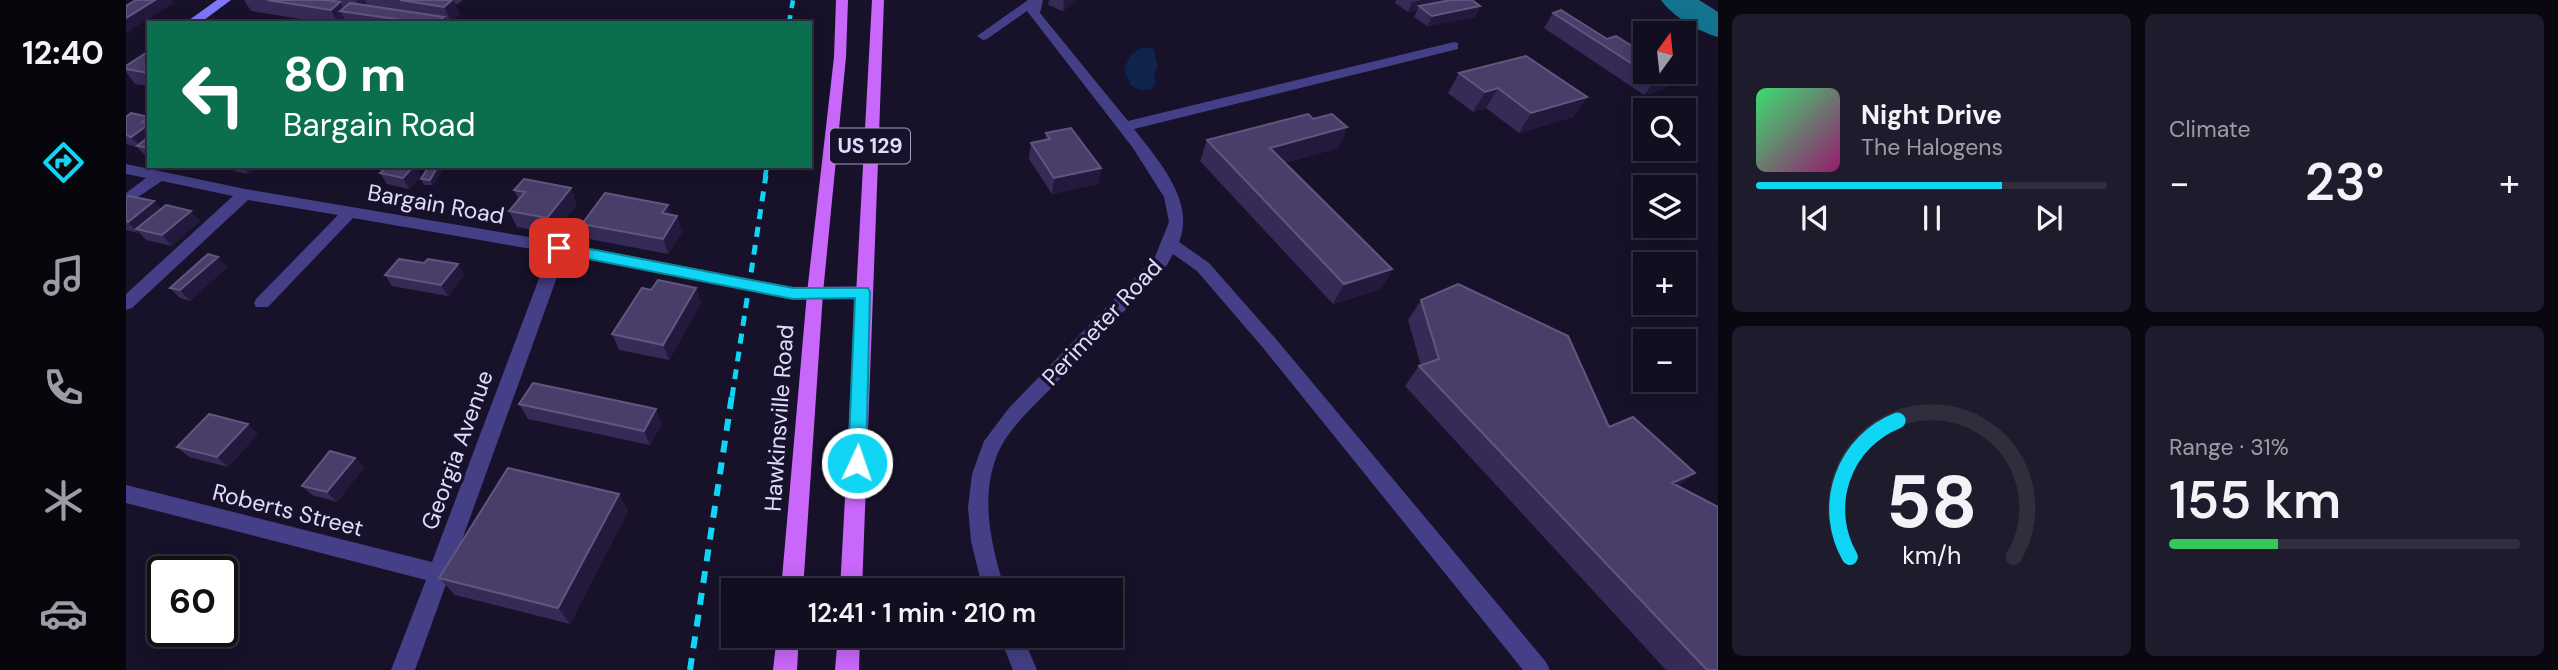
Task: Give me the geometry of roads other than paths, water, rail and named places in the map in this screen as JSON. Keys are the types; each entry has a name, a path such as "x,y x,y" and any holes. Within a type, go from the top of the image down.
{"main road":[{"path":"194,21 225,0"},
{"name":"Hawkinsville Road","path":"793,578 815,293 840,57 842,0"},
{"name":"US 129","path":"851,578 877,0"},
{"path":"785,670 787,648"},
{"path":"847,670 848,648"}],"street":[{"path":"983,36 1037,0"},
{"name":"Perimeter Road","path":"991,578 978,516 979,487 987,456 1016,414 1161,261 1171,244 1176,225 1174,202 1156,169 1034,14 1032,9 1037,0"},
{"path":"1123,127 1454,46"},
{"name":"Bargain Road","path":"126,169 245,194 559,248 793,293 863,292"},
{"path":"126,200 159,176"},
{"path":"126,304 245,194"},
{"path":"262,303 350,212"},
{"path":"1171,244 1203,267 1262,334 1538,670"},
{"name":"Georgia Avenue","path":"404,670 559,248"},
{"name":"Roberts Street","path":"126,494 438,573"},
{"path":"1016,648 1025,670"}],"water":[{"path":"1141,48 1153,48 1158,66 1154,75 1156,82 1151,89 1141,90 1131,86 1124,69 1130,56"}],"railway":[{"path":"789,21 793,0"},
{"path":"765,177 767,168"},
{"path":"732,397 766,175"},
{"path":"690,670 732,395"}]}
